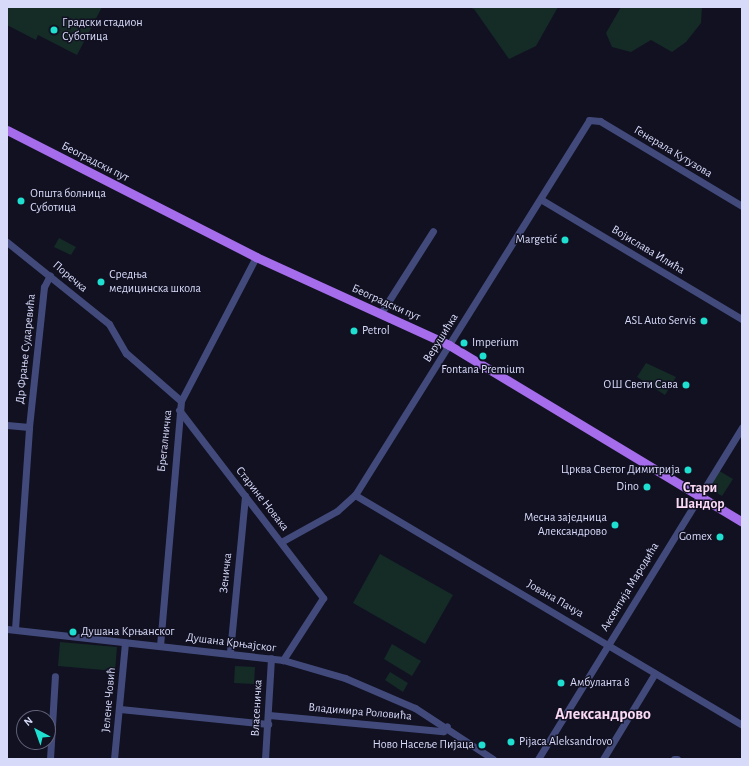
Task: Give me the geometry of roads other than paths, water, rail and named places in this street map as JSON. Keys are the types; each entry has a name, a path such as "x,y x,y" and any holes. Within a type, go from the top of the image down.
{"main road":[{"name":"Београдски пут","path":"7,130 256,257 449,345 742,522"}],"street":[{"name":"Верушићка","path":"281,542 338,511 355,495 542,200 585,125 592,119"},
{"name":"Генерала Кутузова","path":"592,119 742,206"},
{"name":"Војислава Илића","path":"542,200 742,319"},
{"path":"381,313 433,231"},
{"name":"Поречка","path":"7,242 50,275 109,324 126,353 181,401"},
{"name":"Брегалничка","path":"160,646 179,410 181,401 256,257"},
{"name":"Др Фрање Сударевића","path":"11,629 29,427 44,287 50,275"},
{"name":"Старине Новака","path":"179,410 322,597 322,604 283,660"},
{"path":"7,425 29,427"},
{"name":"Аксентија Мародића","path":"538,759 698,496 742,427"},
{"name":"Јована Пачуа","path":"355,495 608,643 655,674 742,725"},
{"name":"Зеничка","path":"230,652 245,496"},
{"name":"Душана Крњајског","path":"11,629 125,643 230,652 283,660 345,678 447,726"},
{"name":"Јелене Човић","path":"114,759 120,710 125,643"},
{"name":"Власеничка","path":"265,759 269,715 271,658"},
{"path":"603,759 655,674"},
{"path":"50,759 55,676"},
{"path":"120,710 268,724"},
{"name":"Владимира Роловића","path":"269,715 443,731 447,726"},
{"path":"447,726 493,759"}],"place":[{"name":"Градски стадион Суботица","path":"54,30"},
{"name":"Општа болница Суботица","path":"21,201"},
{"name":"Margetić","path":"565,240"},
{"name":"Средња медицинска школа","path":"101,282"},
{"name":"ASL Auto Servis","path":"704,321"},
{"name":"Petrol","path":"354,331"},
{"name":"Imperium","path":"464,343"},
{"name":"Fontana Premium","path":"483,356"},
{"name":"ОШ Свети Сава","path":"686,385"},
{"name":"Црква Светог Димитрија","path":"688,470"},
{"name":"Dino","path":"647,487"},
{"name":"Месна заједница Александрово","path":"615,525"},
{"name":"Gomex","path":"720,537"},
{"name":"Душана Крњанског","path":"73,632"},
{"name":"Амбуланта 8","path":"561,683"},
{"name":"Pijaca Aleksandrovo","path":"511,742"},
{"name":"Ново Насеље Пијаца","path":"482,745"}],"district":[{"name":"Стари Шандор","path":"700,496"},
{"name":"Александрово","path":"603,714"}]}
